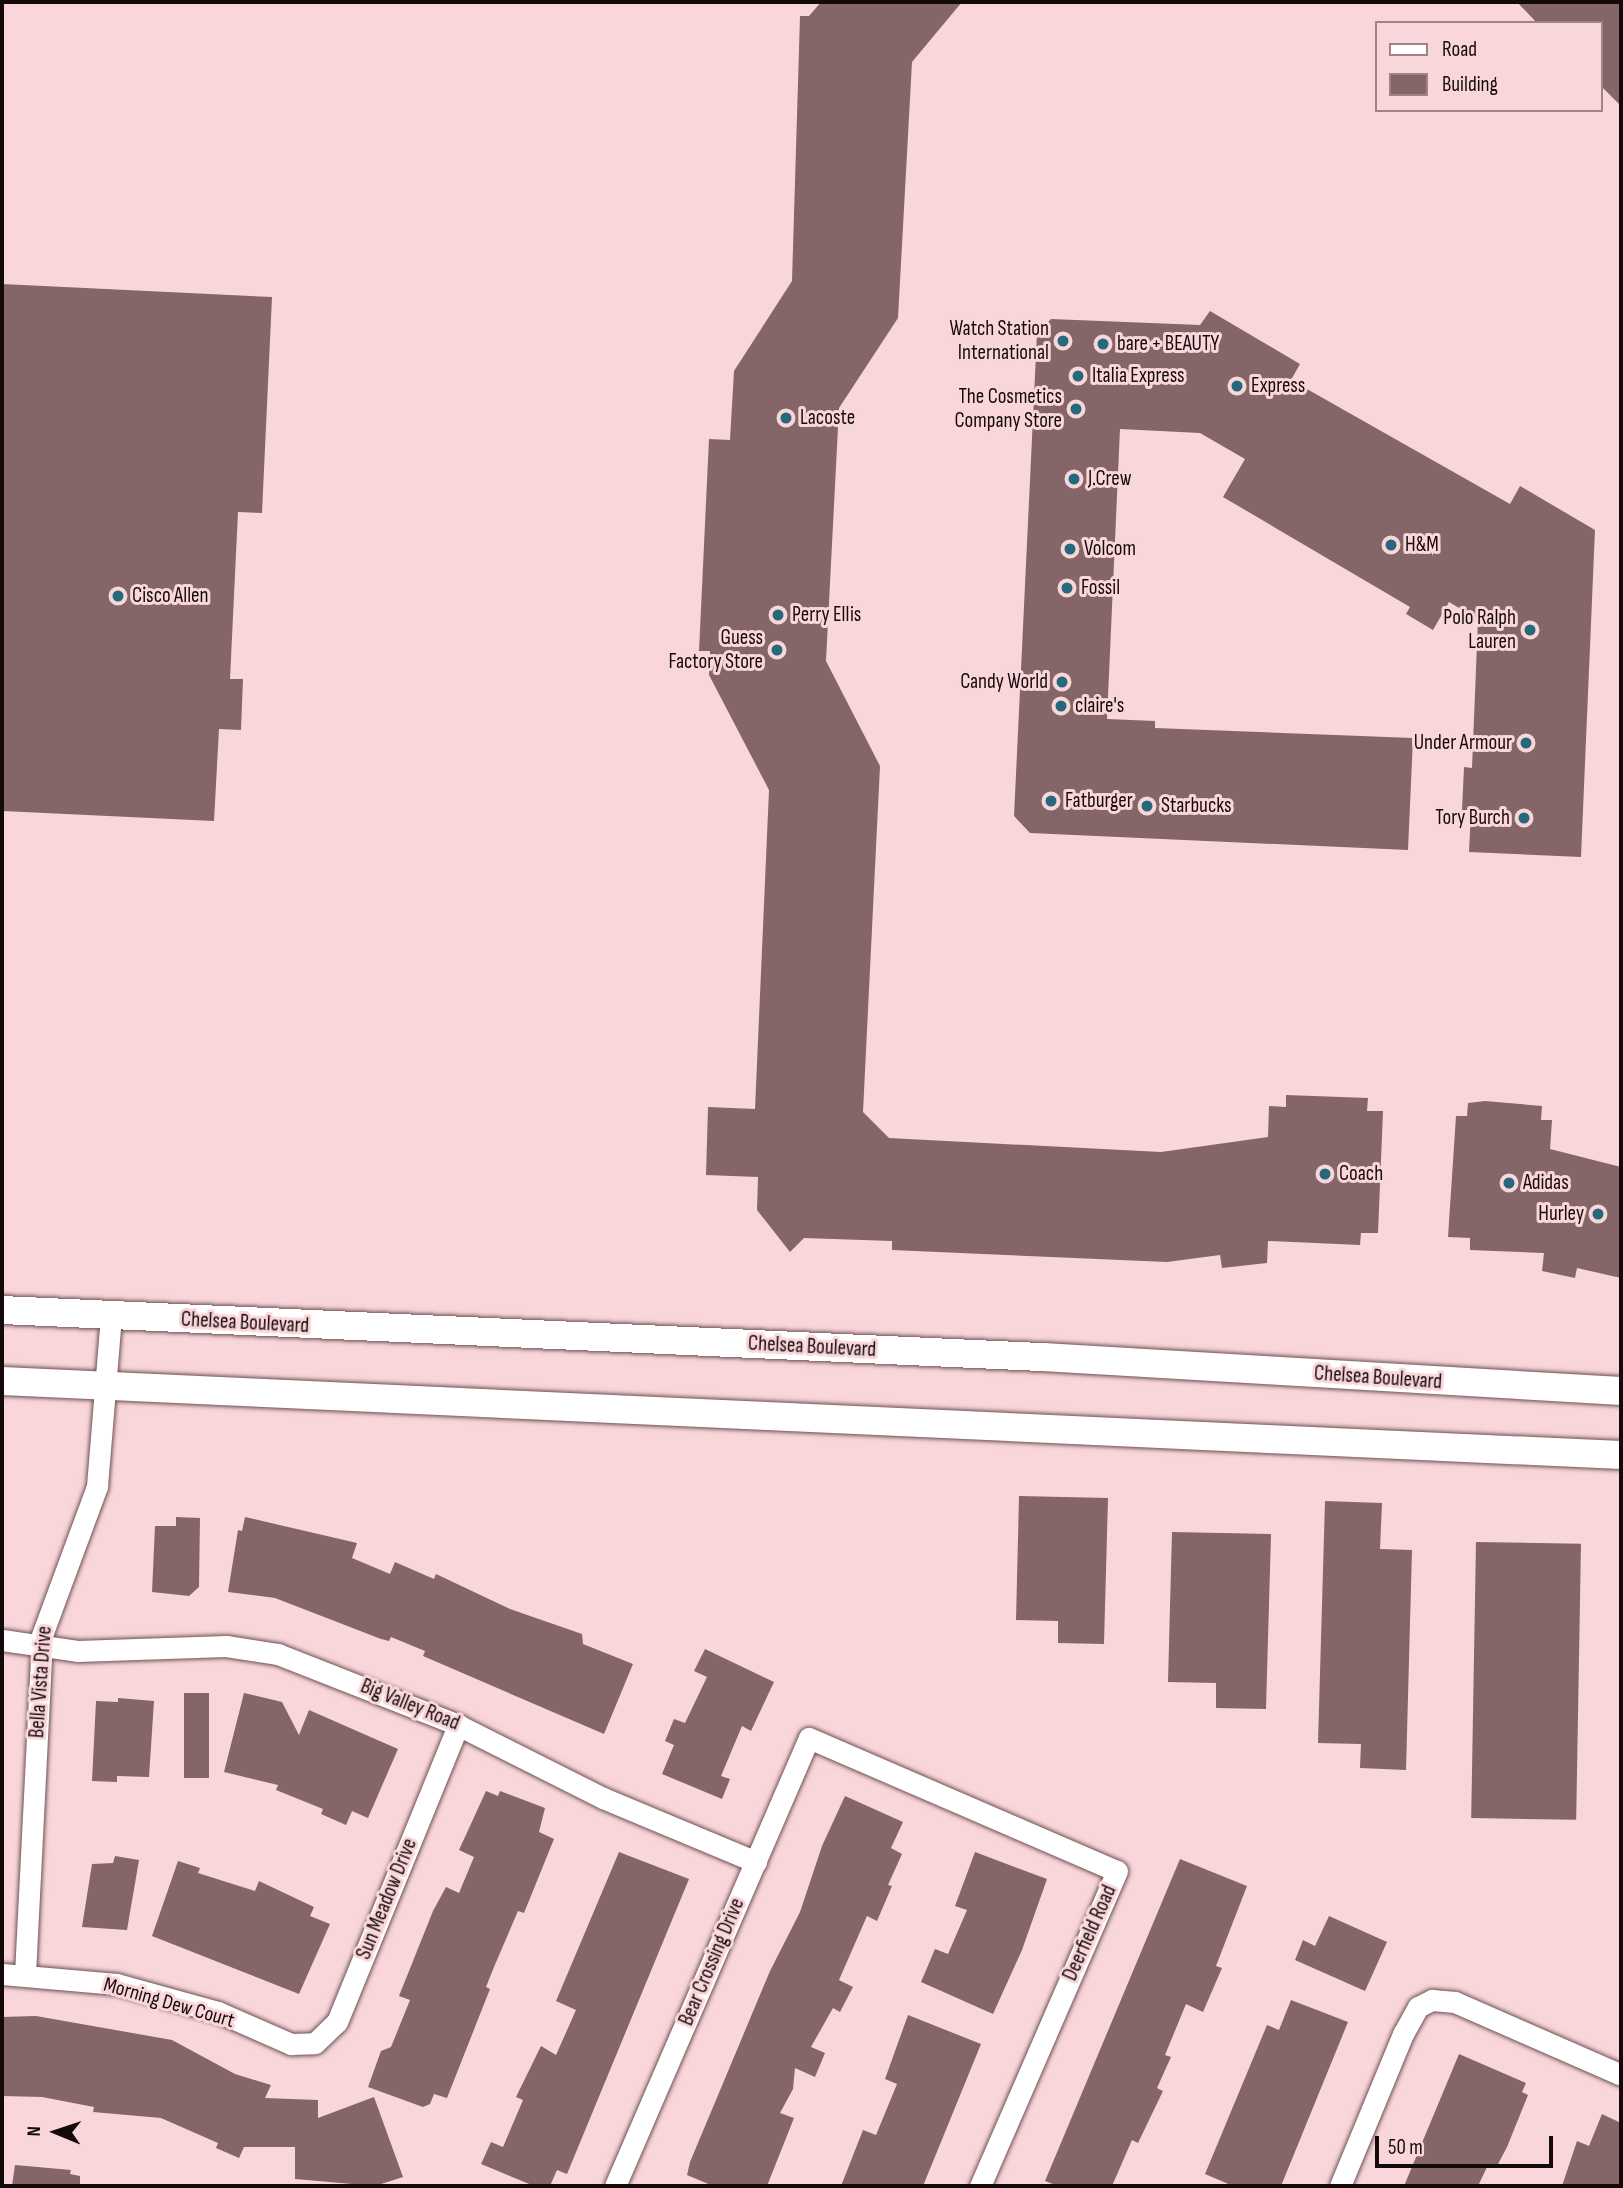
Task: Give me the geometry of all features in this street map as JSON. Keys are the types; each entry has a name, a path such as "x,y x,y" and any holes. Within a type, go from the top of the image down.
{"main road":[{"name":"Chelsea Boulevard","path":"2,1310 1043,1357 1621,1391"},
{"path":"2,1381 1621,1455"}],"street":[{"name":"Bella Vista Drive","path":"25,1975 40,1646 49,1605 97,1486 108,1385 111,1317"},
{"name":"Big Valley Road","path":"2,1640 77,1651 209,1646 261,1650 315,1667 458,1725 603,1798 756,1862"},
{"name":"Sun Meadow Drive","path":"291,2044 315,2043 337,2022 458,1725"},
{"name":"Bear Crossing Drive","path":"615,2186 809,1738"},
{"name":"Deerfield Road","path":"809,1738 1117,1871 980,2186"},
{"name":"Morning Dew Court","path":"2,1974 117,1984 218,2012 291,2044"},
{"path":"1340,2186 1418,2007 1432,2000 1455,2002 1621,2075"}],"building":[{"path":"821,2 962,2 912,62 898,318 839,408 826,661 880,766 863,1112 889,1138 1161,1152 1268,1137 1269,1106 1286,1107 1286,1095 1368,1098 1367,1111 1383,1111 1378,1233 1361,1233 1360,1245 1268,1241 1267,1263 1222,1268 1220,1255 1167,1262 892,1250 892,1241 804,1238 790,1252 757,1210 758,1177 706,1175 708,1107 755,1109 769,790 709,675 710,651 699,651 709,439 730,440 734,371 792,281 800,16 809,16"},
{"path":"1517,2 1621,2 1621,106 1602,87 1602,21 1535,21"},
{"name":"Cisco Allen","path":"2,284 272,297 262,513 238,512 230,679 243,679 241,730 219,729 214,821 2,811"},
{"path":"1210,311 1300,364 1291,380 1510,504 1520,486 1595,530 1581,857 1469,852 1471,810 1462,810 1464,767 1472,768 1478,619 1449,602 1433,630 1406,614 1410,607 1223,497 1245,459 1200,433 1120,429 1107,719 1155,721 1155,728 1413,738 1408,850 1030,833 1014,816 1037,333 1051,319 1200,325"},
{"path":"1485,1101 1542,1106 1541,1120 1552,1120 1550,1149 1621,1167 1621,1278 1577,1268 1575,1278 1542,1271 1544,1253 1470,1250 1470,1238 1448,1237 1456,1116 1467,1116 1468,1103"},
{"path":"1019,1496 1108,1498 1104,1644 1058,1643 1058,1621 1016,1620"},
{"path":"1325,1501 1382,1503 1380,1549 1412,1550 1406,1770 1360,1768 1361,1744 1318,1743"},
{"path":"176,1517 200,1518 199,1587 189,1596 152,1592 155,1526 176,1526"},
{"path":"245,1517 357,1543 352,1558 390,1574 395,1562 434,1579 436,1574 510,1609 582,1634 583,1644 633,1664 604,1734 423,1656 425,1651 391,1637 389,1641 381,1639 275,1598 228,1592 238,1530 242,1531"},
{"path":"1172,1532 1271,1534 1266,1709 1216,1708 1216,1683 1168,1682"},
{"path":"1476,1542 1581,1544 1576,1820 1471,1818"},
{"path":"705,1649 774,1682 751,1731 742,1726 721,1776 730,1779 722,1799 662,1774 674,1745 665,1741 674,1719 685,1723 707,1677 694,1671"},
{"path":"184,1693 209,1693 209,1778 184,1778"},
{"path":"244,1693 282,1702 299,1735 309,1710 398,1749 368,1818 352,1811 346,1825 321,1814 323,1809 276,1790 278,1785 224,1772"},
{"path":"118,1698 154,1701 149,1777 117,1776 117,1782 92,1781 96,1701 118,1702"},
{"path":"486,1791 498,1796 500,1791 545,1808 539,1832 554,1839 524,1913 518,1911 494,1967 486,1987 490,1989 447,2098 434,2094 430,2104 423,2107 368,2087 381,2051 391,2047 410,2000 399,1996 433,1911 446,1887 459,1893 474,1857 459,1850"},
{"path":"845,1796 903,1822 891,1848 902,1854 888,1885 892,1886 877,1921 867,1916 839,1980 853,1987 840,2012 833,2008 811,2047 825,2053 815,2077 795,2068 793,2089 780,2113 794,2118 767,2186 713,2186 687,2175 690,2162 770,1971 800,1912 822,1846"},
{"path":"619,1852 689,1879 567,2174 557,2170 550,2186 534,2186 481,2164 491,2142 503,2147 523,2100 516,2097 541,2046 556,2055 576,2010 556,2001"},
{"path":"975,1852 1047,1879 1022,1950 993,2014 921,1982 935,1949 948,1954 967,1910 955,1906"},
{"path":"115,1856 139,1860 127,1930 82,1927 92,1864 113,1863"},
{"path":"1180,1859 1247,1886 1216,1966 1222,1968 1203,2012 1186,2004 1165,2055 1171,2057 1157,2088 1163,2091 1138,2143 1132,2140 1112,2186 1058,2186 1045,2181"},
{"path":"178,1861 200,1868 198,1873 255,1891 259,1881 314,1907 310,1916 330,1924 299,1994 152,1936"},
{"path":"1329,1916 1387,1942 1365,1991 1295,1960 1303,1940 1315,1946"},
{"path":"1291,2000 1348,2022 1281,2186 1233,2186 1205,2174 1267,2025 1279,2030"},
{"path":"908,2015 981,2044 923,2186 841,2186 863,2130 876,2135 897,2084 885,2079"},
{"path":"36,2016 172,2040 235,2074 271,2085 265,2098 318,2100 318,2118 374,2097 403,2177 375,2186 295,2179 295,2147 244,2147 239,2158 216,2148 218,2143 161,2118 93,2112 94,2107 42,2097 2,2096 2,2017"},
{"path":"1459,2054 1526,2083 1522,2092 1528,2095 1507,2147 1496,2168 1488,2165 1478,2186 1404,2186"},
{"path":"1602,2114 1621,2123 1621,2186 1562,2186 1577,2141 1589,2146"},
{"path":"15,2165 71,2170 70,2174 80,2176 80,2186 12,2186"}],"place":[{"name":"Watch Station International","path":"1063,341"},
{"name":"bare + BEAUTY","path":"1103,344"},
{"name":"Italia Express","path":"1078,376"},
{"name":"Express","path":"1237,386"},
{"name":"The Cosmetics Company Store","path":"1076,409"},
{"name":"Lacoste","path":"786,418"},
{"name":"J.Crew","path":"1074,479"},
{"name":"H&M","path":"1391,545"},
{"name":"Volcom","path":"1070,549"},
{"name":"Fossil","path":"1067,588"},
{"name":"Cisco Allen","path":"118,596"},
{"name":"Perry Ellis","path":"778,615"},
{"name":"Polo Ralph Lauren","path":"1530,630"},
{"name":"Guess Factory Store","path":"777,650"},
{"name":"Candy World","path":"1062,682"},
{"name":"claire's","path":"1061,706"},
{"name":"Under Armour","path":"1526,743"},
{"name":"Fatburger","path":"1051,801"},
{"name":"Starbucks","path":"1147,806"},
{"name":"Tory Burch","path":"1524,818"},
{"name":"Coach","path":"1325,1174"},
{"name":"Adidas","path":"1509,1183"},
{"name":"Hurley","path":"1598,1214"}]}
